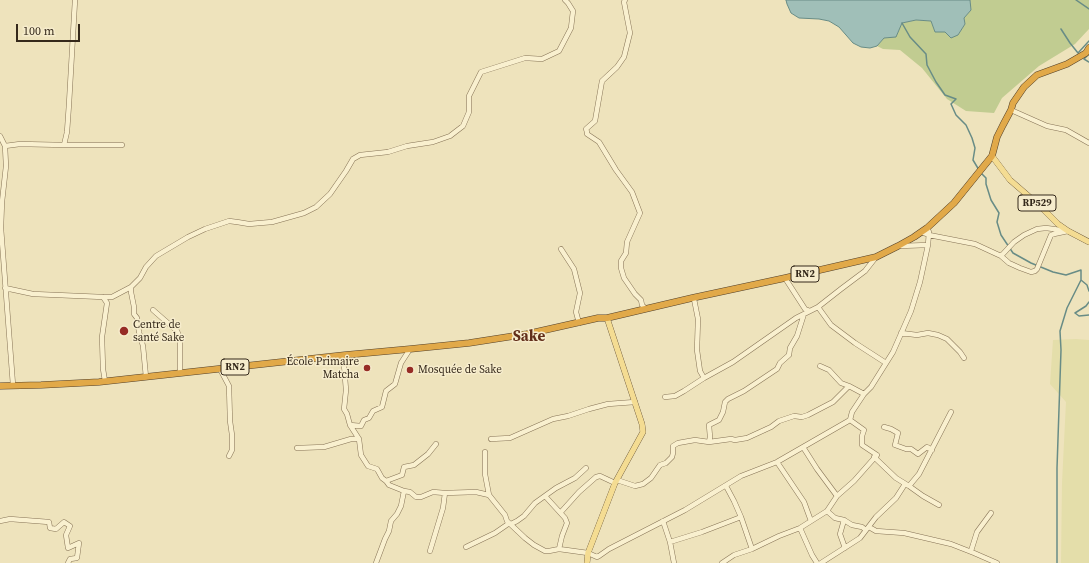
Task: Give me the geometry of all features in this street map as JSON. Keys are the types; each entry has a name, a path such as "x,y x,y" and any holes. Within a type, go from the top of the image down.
{"highway":[{"name":"RN2","path":"0,386 105,381 469,343 527,334 598,318 607,318 645,308 876,257 898,246 927,228 954,203 992,156 997,137 1013,103 1024,87 1037,75 1067,64 1086,53 1089,48"}],"main road":[{"name":"RP529","path":"992,156 1010,180 1058,224 1089,242"},
{"path":"586,563 588,553 616,482 643,432 642,424 607,318"}],"street":[{"path":"64,145 67,132 75,0"},
{"path":"5,288 33,294 112,297 131,287 140,278 146,267 156,256 205,229 229,221 249,224 272,222 304,213 316,207 330,194 353,160 360,155 388,152 407,146 433,142 450,136 464,126 469,112 469,96 481,72 525,58 542,59 559,50 571,28 573,11 565,0"},
{"path":"625,0 624,2 630,34 624,57 617,67 602,81 595,121 586,129 586,132 599,142 616,170 632,192 640,213 627,242 626,253 621,261 621,268 624,278 634,294 641,300 642,305 645,308"},
{"path":"1011,110 1047,126 1066,130 1089,143"},
{"path":"0,136 5,146 6,166 1,202 2,279 5,288 13,385"},
{"path":"5,146 20,144 122,145"},
{"path":"484,452 485,474 489,495 508,521 526,538 545,551 559,549 588,553 597,557 663,522 741,476 777,462 850,420 852,412 864,394 871,387 893,352 911,311 920,282 928,245 930,232 927,228"},
{"path":"1001,256 1014,242 1037,229 1046,228 1068,231"},
{"path":"1046,228 1050,232 1051,236"},
{"path":"921,232 975,244 1001,256 1009,263 1031,272 1037,269 1051,236 1068,231"},
{"path":"898,246 928,245"},
{"path":"561,249 574,269 579,287 580,293 576,312 579,323"},
{"path":"665,398 675,396 733,362 796,318 818,307 865,271 876,257"},
{"path":"785,278 805,309 810,311"},
{"path":"131,287 134,314 137,318 143,346 146,377"},
{"path":"103,297 107,304 102,337 103,370 105,381"},
{"path":"692,298 694,299 698,319 697,350 700,371 704,378"},
{"path":"818,307 831,325 886,363"},
{"path":"153,310 177,331 180,338 180,373"},
{"path":"709,442 709,425 719,420 724,412 725,402 777,369 780,363 789,355 790,348 797,336 804,314"},
{"path":"902,333 917,335 928,333 938,335 947,339 964,358"},
{"path":"350,426 361,426 364,420 369,418 373,412 382,407 386,391 395,384 401,363 410,350"},
{"path":"345,355 344,365 346,390 344,409 350,426 359,439 361,455 368,466 377,469 382,478 389,485 410,492 416,498 433,492 476,492 489,495"},
{"path":"820,366 829,370 841,383 864,394"},
{"path":"220,368 229,386 232,435 232,450 229,456"},
{"path":"561,512 579,492 596,477 600,476 616,482 635,486 643,484 651,478 660,465 666,463 672,457 672,446 678,443 695,440 709,442 747,438 779,421 794,416 802,417 808,415 833,402 849,386"},
{"path":"490,439 510,438 553,419 608,404 635,402"},
{"path":"821,563 860,538 876,517 918,474 951,412"},
{"path":"850,420 864,430 862,445 876,455 874,457 890,473 923,496 939,504"},
{"path":"884,426 898,434 895,445 906,449 911,449 918,454 927,447 932,450"},
{"path":"297,448 324,447 359,439"},
{"path":"386,481 402,475 404,468 414,465 428,454 436,444"},
{"path":"803,447 837,496"},
{"path":"722,563 734,556 800,528 827,512 837,496 854,480 874,457"},
{"path":"777,462 804,502 812,521"},
{"path":"466,547 495,533 524,516 535,503 556,488 575,478 586,468"},
{"path":"726,486 741,517 752,549"},
{"path":"376,563 389,531 391,521 401,506 404,491"},
{"path":"430,551 445,493"},
{"path":"545,496 561,512 567,523 559,549"},
{"path":"827,512 835,518 867,529 904,533 951,544 997,563"},
{"path":"971,551 977,532 991,513"},
{"path":"670,542 741,517"},
{"path":"0,521 10,519 49,522 50,528 56,528 64,522 70,526 66,535 68,548 79,543 77,558 70,559 68,563"},
{"path":"844,520 840,534 845,548"},
{"path":"663,522 670,542 674,563"},
{"path":"800,528 817,563"}],"shaded area":[{"path":"1053,340 1089,340 1089,563 1061,563 1062,483 1066,402 1050,384"}],"green space":[{"path":"970,0 1089,0 1089,29 1075,44 1039,66 1002,98 994,113 966,111 947,99 922,68 900,50 883,49 877,46 884,38 896,36 902,23 916,20 931,21 935,32 945,32 958,35 965,24 964,18 971,10"}],"water":[{"path":"786,0 970,0 971,10 964,18 965,24 958,35 951,38 945,32 935,32 931,21 916,20 902,23 896,37 884,38 877,46 870,48 861,47 853,43 839,27 829,21 799,18 791,13"}],"waterway":[{"path":"1076,0 1089,9"},
{"path":"902,23 910,37 926,54 927,65 945,95 956,99 951,104 956,115 966,125 972,138 975,148 973,160 979,170"},
{"path":"1061,29 1078,53 1089,41"},
{"path":"1089,54 1084,59 1089,62"},
{"path":"981,173 986,178 986,184 991,200 999,213 997,222 1001,235 1013,253 1031,263 1053,272 1066,275 1081,270 1081,280 1087,285 1089,291"},
{"path":"1057,563 1057,468 1061,350 1060,331 1067,308 1081,280"},
{"path":"1089,302 1086,306 1075,313 1079,316 1089,315"}],"place":[{"name":"Centre de santé Sake","path":"124,331"},
{"name":"École Primaire Matcha","path":"367,368"},
{"name":"Mosquée de Sake","path":"410,370"}],"district":[{"name":"Sake","path":"529,337"}]}
